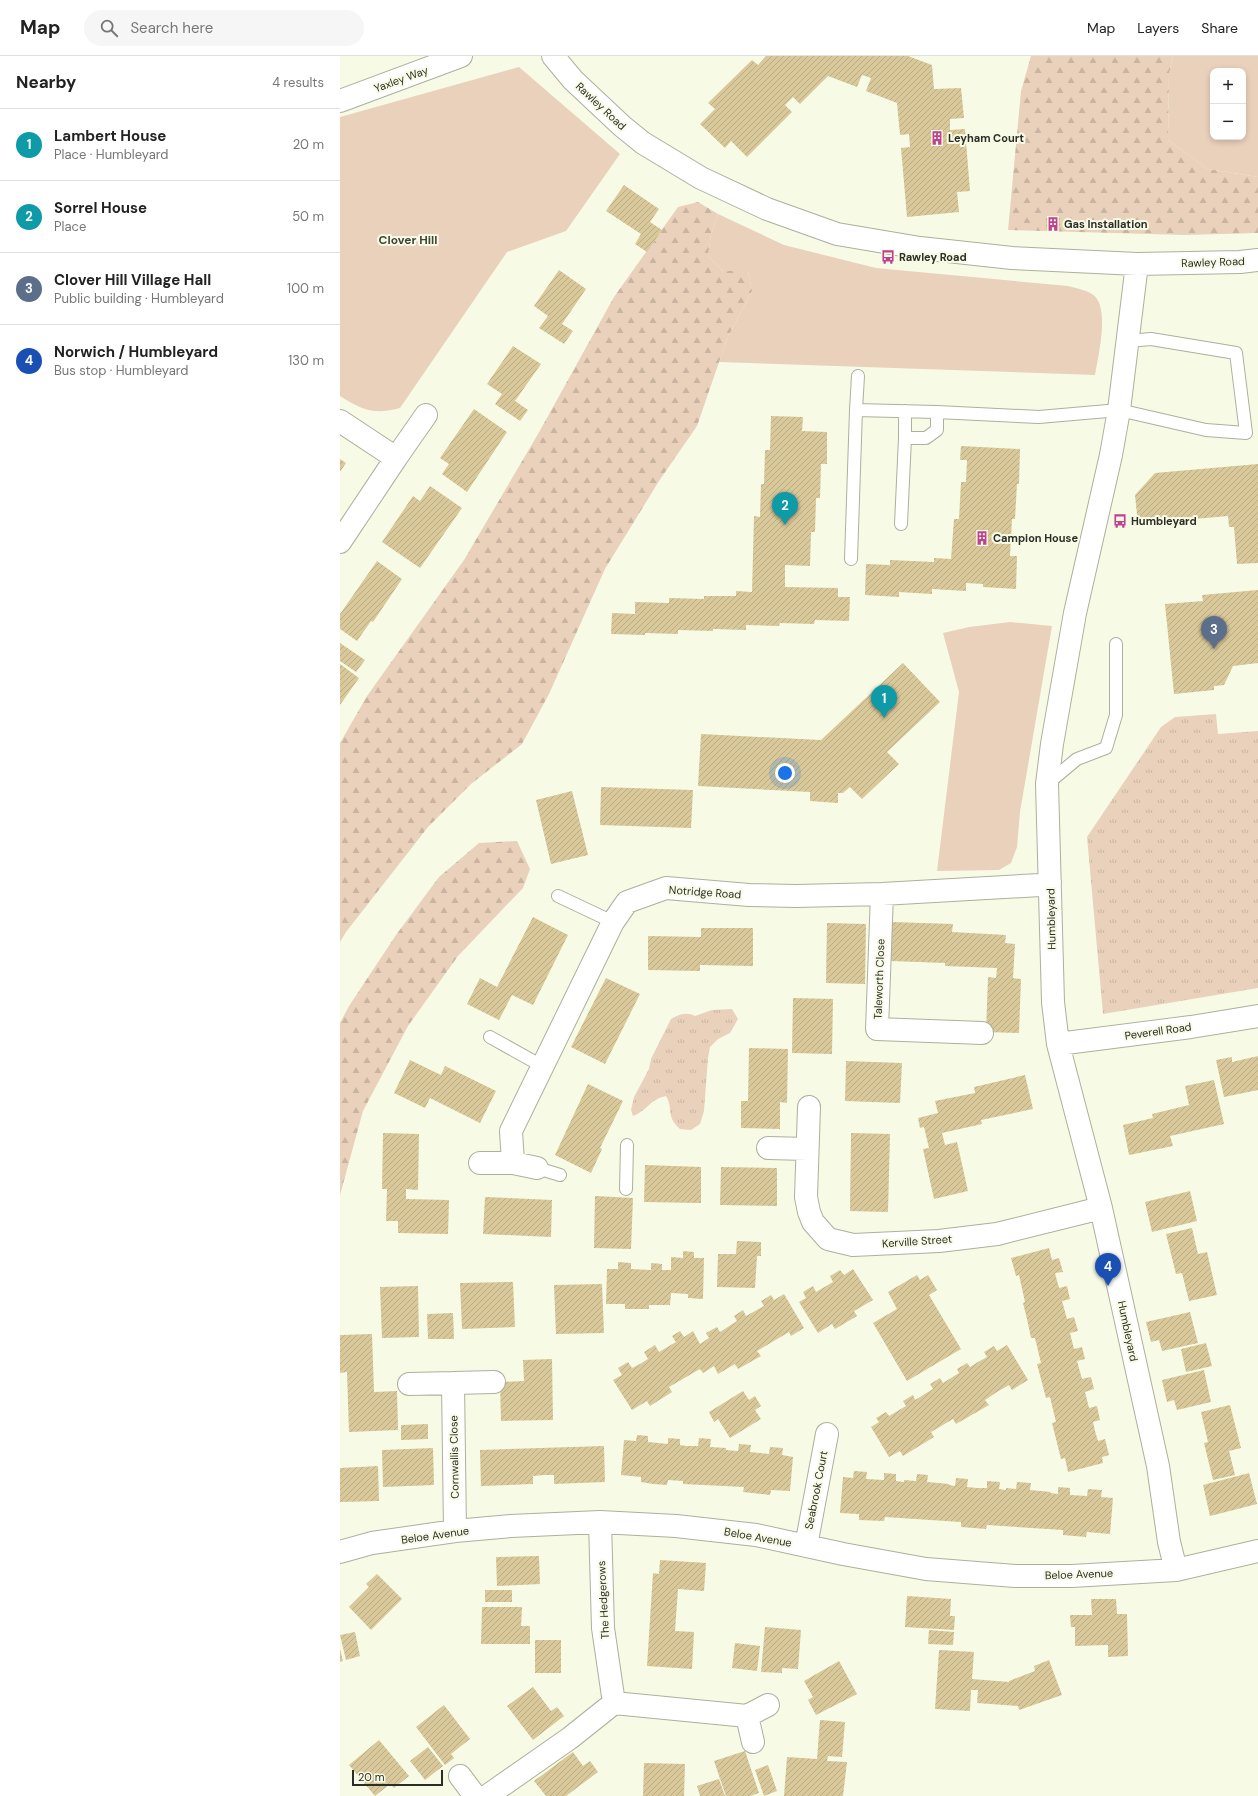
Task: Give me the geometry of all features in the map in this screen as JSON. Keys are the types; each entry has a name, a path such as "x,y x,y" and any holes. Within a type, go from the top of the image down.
{"street":[{"name":"Yaxley Way","path":"340,101 462,56"},
{"name":"Rawley Road","path":"553,56 573,80 622,126 643,143 701,178 772,211 837,234 920,248 1012,258 1137,264 1240,262 1258,260"},
{"name":"Humbleyard","path":"1137,264 1129,341 1119,410 1111,455 1075,613 1052,744 1047,784 1053,1002 1058,1044 1101,1208 1158,1466 1169,1542 1176,1570"},
{"path":"340,542 426,415"},
{"path":"340,420 396,458"},
{"name":"Notridge Road","path":"513,1164 511,1131 613,922 627,902 666,888 789,896 882,894 1040,884 1050,882"},
{"name":"Taleworth Close","path":"882,894 877,1029 982,1033"},
{"name":"Peverell Road","path":"1058,1044 1191,1027 1258,1016"},
{"name":"Kerville Street","path":"809,1108 806,1197 813,1222 828,1239 853,1245 939,1241 997,1234 1101,1208"},
{"path":"768,1148 807,1149"},
{"path":"480,1164 513,1164 536,1168"},
{"path":"410,1384 494,1382"},
{"name":"Cornwallis Close","path":"453,1383 455,1531"},
{"name":"Seabrook Court","path":"806,1546 827,1434"},
{"name":"Beloe Avenue","path":"340,1552 372,1543 455,1531 511,1526 600,1522 676,1526 756,1535 806,1546 926,1568 1015,1576 1072,1576 1176,1570 1258,1551"},
{"name":"The Hedgerows","path":"600,1522 603,1628 614,1703"},
{"path":"487,1796 570,1738 614,1703 747,1716 768,1705"},
{"path":"747,1716 753,1742"},
{"path":"460,1776 475,1796"}],"lane":[{"path":"856,410 937,412 1039,418 1119,410 1206,430 1246,433 1236,353 1151,339 1129,341"},
{"path":"851,559 858,376"},
{"path":"901,524 905,411"},
{"path":"905,438 926,438 937,430 937,412"},
{"path":"1047,784 1078,759 1106,748 1116,715 1116,644"},
{"path":"558,896 613,922"},
{"path":"490,1037 542,1066"},
{"path":"626,1189 627,1145"},
{"path":"536,1168 560,1175"}],"green space":[{"path":"1031,56 1173,56 1169,74 1168,140 1208,169 1258,177 1258,233 1185,235 1008,230 1021,91"},
{"path":"1173,56 1258,56 1258,177 1208,169 1168,140 1169,74"},
{"path":"519,67 620,154 566,231 507,252 400,408 375,411 355,405 340,396 340,117"},
{"path":"698,202 718,214 711,234 708,256 723,271 748,271 752,291 727,339 697,426 659,481 605,569 549,694 522,744 471,784 428,827 346,932 340,942 340,743 367,696 464,560 538,434 614,297 678,207"},
{"path":"718,214 784,245 876,268 1068,286 1087,291 1098,300 1101,309 1102,332 1095,375 719,362 727,339 752,291 748,271 723,271 708,256 711,234"},
{"path":"1010,622 1052,626 1020,812 1017,847 1011,863 999,870 937,871 959,692 943,633 969,627"},
{"path":"1216,714 1218,734 1258,731 1258,988 1103,1014 1087,837 1161,727 1175,717"},
{"path":"517,841 530,869 523,888 458,956 408,1026 363,1111 340,1195 340,1023 349,1006 396,935 439,877 479,843"},
{"path":"732,1009 738,1019 730,1033 718,1039 710,1047 704,1111 700,1124 691,1130 680,1129 675,1124 671,1116 666,1096 652,1102 638,1114 633,1116 631,1110 634,1097 649,1069 651,1059 671,1019 682,1014 695,1016 712,1010"}],"building":[{"name":"Leyham Court","path":"766,56 908,56 932,65 934,89 961,88 964,118 950,119 950,130 965,129 970,191 957,192 959,212 907,217 901,148 910,147 909,134 900,135 897,103 866,91 871,78 862,75 857,87 828,76 800,104 793,97 785,105 792,112 747,157 731,141 725,148 700,124 715,109 708,103 752,60 758,65"},
{"path":"624,185 659,209 650,222 662,230 647,252 635,244 641,234 606,211"},
{"name":"Gas Installation","path":"1046,218 1060,218 1060,230 1046,230"},
{"path":"559,270 586,289 562,324 573,331 564,344 539,328 548,316 534,306"},
{"path":"513,346 541,364 515,401 528,410 520,421 495,404 502,394 487,384"},
{"path":"474,409 507,432 467,492 442,474 449,464 440,458"},
{"path":"771,416 803,417 802,431 827,432 827,464 821,464 820,498 816,498 815,532 811,532 810,566 785,565 785,587 838,588 838,597 850,597 849,621 815,620 814,624 780,623 779,626 746,625 746,630 678,630 678,634 611,634 612,613 635,614 635,602 669,603 669,598 704,599 704,596 736,596 736,591 752,592 754,516 760,517 761,484 764,484 765,450 770,450"},
{"name":"Campion House","path":"961,446 1020,449 1019,484 1017,484 1015,519 1012,519 1010,556 1017,556 1016,589 983,587 983,584 966,583 966,591 932,589 932,594 899,592 899,597 865,595 866,564 890,565 890,560 934,562 934,558 951,559 954,519 959,519 961,482 966,482 967,460 960,460"},
{"path":"340,459 346,463 340,472"},
{"path":"1258,464 1258,563 1237,564 1234,527 1229,527 1228,516 1138,524 1135,495 1155,473"},
{"path":"430,486 462,508 420,568 382,542 413,496 420,501"},
{"path":"377,561 402,579 373,622 371,621 357,641 340,629 340,614"},
{"path":"1258,590 1258,663 1233,666 1224,685 1214,686 1214,690 1174,694 1165,604 1203,601 1202,595"},
{"path":"340,643 365,660 356,672 340,661"},
{"path":"903,663 940,702 887,752 899,764 862,799 850,787 843,793 838,793 838,803 810,801 810,792 698,786 701,734 821,740"},
{"path":"340,664 359,678 340,705"},
{"path":"601,787 693,790 691,828 600,825"},
{"path":"572,791 588,855 551,864 536,800"},
{"path":"533,917 568,935 533,1005 512,995 499,1020 467,1004 480,978 497,987"},
{"path":"892,922 953,924 952,932 1006,935 1005,943 1015,944 1013,978 1021,979 1019,1033 986,1032 988,977 996,978 997,968 945,966 945,963 891,961"},
{"path":"827,923 866,924 865,984 826,983"},
{"path":"701,928 753,928 753,966 700,965 700,971 648,970 648,936 701,937"},
{"path":"606,978 640,994 605,1064 571,1047"},
{"path":"793,998 833,999 832,1054 792,1053"},
{"path":"749,1048 788,1049 787,1103 780,1102 780,1129 741,1128 741,1101 748,1101"},
{"path":"1258,1056 1258,1090 1224,1097 1216,1060 1232,1057 1232,1062"},
{"path":"410,1060 441,1075 445,1066 496,1091 480,1123 430,1098 425,1108 394,1093"},
{"path":"846,1061 902,1063 900,1103 845,1101"},
{"path":"1025,1075 1033,1109 981,1120 982,1124 942,1133 945,1145 957,1142 968,1191 934,1199 923,1149 929,1148 924,1127 920,1128 918,1118 938,1113 935,1101 975,1093 974,1087"},
{"path":"1214,1080 1224,1124 1170,1136 1173,1146 1129,1155 1123,1125 1153,1118 1152,1114 1189,1105 1185,1086"},
{"path":"588,1084 623,1101 600,1148 602,1149 591,1173 555,1155"},
{"path":"383,1133 419,1134 418,1190 406,1189 406,1199 449,1200 448,1234 398,1233 398,1221 386,1221 387,1189 382,1189"},
{"path":"851,1133 890,1134 888,1212 850,1211"},
{"path":"645,1165 701,1167 701,1203 644,1202"},
{"path":"721,1167 777,1168 777,1206 720,1205"},
{"path":"1190,1191 1197,1221 1152,1232 1145,1202"},
{"path":"595,1196 633,1198 631,1249 594,1248"},
{"path":"485,1197 552,1200 551,1237 483,1234"},
{"path":"1192,1228 1198,1254 1207,1252 1217,1295 1189,1301 1182,1273 1176,1274 1166,1234"},
{"path":"737,1241 761,1242 761,1256 757,1256 755,1288 717,1287 718,1254 736,1254"},
{"path":"1049,1248 1052,1260 1059,1258 1063,1272 1055,1273 1059,1288 1067,1286 1070,1299 1062,1301 1067,1319 1074,1317 1078,1331 1070,1333 1074,1349 1082,1347 1085,1359 1077,1361 1082,1379 1091,1377 1094,1389 1085,1392 1089,1408 1097,1406 1100,1420 1093,1422 1095,1431 1098,1441 1105,1439 1109,1455 1102,1457 1103,1463 1068,1472 1065,1458 1061,1459 1052,1423 1056,1422 1050,1397 1046,1398 1037,1364 1041,1363 1035,1338 1031,1338 1023,1303 1025,1302 1019,1275 1016,1276 1011,1258"},
{"path":"683,1251 694,1252 694,1258 704,1258 703,1299 688,1298 688,1294 671,1293 670,1305 649,1305 649,1309 625,1309 625,1304 606,1304 607,1269 618,1269 618,1262 631,1263 631,1269 651,1270 651,1263 662,1264 662,1270 671,1270 671,1257 683,1258"},
{"path":"853,1269 873,1300 854,1311 857,1316 835,1329 832,1324 818,1333 799,1302 806,1298 803,1292 813,1286 816,1292 833,1282 830,1276 840,1270 844,1275"},
{"path":"917,1275 920,1280 928,1275 937,1290 929,1295 961,1349 907,1381 873,1323 897,1309 888,1292"},
{"path":"513,1282 515,1327 462,1329 460,1283"},
{"path":"602,1284 604,1333 556,1334 554,1285"},
{"path":"418,1286 419,1337 382,1338 380,1287"},
{"path":"784,1294 804,1328 791,1336 789,1332 757,1351 761,1356 738,1369 735,1364 718,1374 714,1366 703,1373 700,1369 669,1387 672,1392 650,1406 647,1401 632,1410 613,1380 622,1375 618,1368 628,1362 632,1368 640,1364 648,1359 644,1352 655,1345 659,1352 676,1342 672,1336 680,1331 684,1337 693,1331 700,1344 709,1338 706,1333 717,1327 720,1332 737,1321 734,1316 743,1310 746,1316 764,1306 761,1301 771,1295 774,1300"},
{"path":"1190,1312 1198,1343 1162,1351 1159,1340 1151,1342 1146,1322"},
{"path":"453,1313 454,1339 428,1339 427,1314"},
{"path":"372,1334 374,1392 397,1391 398,1430 349,1432 347,1372 340,1373 340,1335"},
{"path":"1206,1343 1212,1366 1186,1372 1181,1349"},
{"path":"1007,1345 1028,1380 1012,1390 1009,1385 997,1392 985,1400 989,1405 956,1424 953,1419 931,1432 934,1437 903,1456 900,1451 889,1457 871,1427 879,1422 876,1418 886,1412 889,1416 906,1406 903,1401 913,1395 915,1400 933,1389 930,1384 940,1378 943,1383 959,1373 957,1369 967,1363 970,1367 987,1357 984,1352 994,1346 997,1351"},
{"path":"552,1359 553,1420 501,1421 500,1382 524,1381 523,1360"},
{"path":"1204,1370 1211,1402 1177,1410 1174,1400 1167,1402 1162,1380"},
{"path":"743,1391 749,1400 755,1396 761,1406 755,1410 761,1419 730,1438 718,1419 714,1422 709,1412"},
{"path":"1230,1405 1241,1448 1229,1451 1235,1475 1213,1480 1204,1443 1208,1442 1201,1412"},
{"path":"428,1424 428,1439 401,1440 401,1425"},
{"path":"637,1435 648,1436 648,1442 668,1444 668,1438 680,1439 680,1445 686,1446 698,1446 699,1438 711,1439 710,1447 726,1448 726,1450 738,1451 739,1444 751,1445 750,1452 769,1454 770,1447 783,1448 782,1455 793,1457 790,1491 771,1490 770,1495 743,1492 744,1487 683,1484 683,1481 668,1480 667,1485 653,1484 641,1482 641,1477 621,1475 624,1440 636,1441"},
{"path":"604,1446 605,1482 554,1484 554,1475 544,1475 533,1476 533,1484 481,1486 480,1450"},
{"path":"433,1448 434,1485 383,1487 382,1450"},
{"path":"378,1466 379,1501 340,1502 340,1468"},
{"path":"854,1471 867,1472 866,1479 884,1480 884,1473 896,1474 896,1481 904,1482 904,1480 916,1481 917,1474 928,1475 927,1482 955,1486 956,1478 968,1479 967,1487 977,1488 987,1488 987,1481 1000,1482 999,1489 1006,1490 1006,1488 1016,1489 1017,1482 1031,1483 1030,1490 1058,1494 1058,1487 1070,1488 1070,1495 1087,1496 1088,1489 1102,1490 1101,1497 1113,1498 1110,1534 1087,1532 1086,1537 1063,1535 1063,1530 987,1525 986,1529 961,1527 961,1522 885,1517 884,1521 859,1520 859,1514 840,1513 843,1477 853,1478"},
{"path":"1249,1473 1257,1504 1210,1516 1203,1485"},
{"path":"539,1556 540,1584 497,1586 496,1557"},
{"path":"660,1560 706,1563 704,1591 678,1589 675,1631 694,1632 692,1669 647,1666 653,1573 659,1574"},
{"path":"377,1574 402,1599 371,1630 349,1607 369,1587 366,1584"},
{"path":"485,1590 512,1590 512,1602 485,1602"},
{"path":"907,1596 951,1599 950,1616 955,1616 954,1630 905,1627"},
{"path":"1091,1599 1116,1599 1117,1614 1127,1614 1128,1656 1108,1657 1108,1645 1075,1646 1075,1627 1071,1627 1070,1615 1092,1615"},
{"path":"482,1607 522,1607 521,1626 530,1626 530,1644 481,1644"},
{"path":"765,1627 801,1630 798,1669 782,1668 782,1673 761,1672"},
{"path":"929,1630 954,1632 953,1645 928,1644"},
{"path":"355,1632 360,1656 346,1660 340,1635"},
{"path":"535,1640 561,1640 561,1673 535,1673"},
{"path":"735,1643 760,1646 757,1671 732,1668"},
{"path":"340,1649 343,1661 340,1662"},
{"path":"939,1650 974,1652 972,1679 1009,1682 1035,1671 1034,1666 1049,1660 1062,1695 1019,1710 1018,1706 977,1703 978,1690 971,1690 970,1711 935,1709"},
{"path":"839,1661 857,1694 816,1715 808,1700 813,1697 804,1681"},
{"path":"533,1687 551,1711 557,1707 564,1716 533,1740 507,1706"},
{"path":"444,1705 470,1739 451,1754 454,1758 445,1765 416,1727"},
{"path":"820,1720 845,1722 842,1757 828,1756 827,1761 847,1762 843,1796 784,1796 787,1757 817,1759"},
{"path":"379,1740 409,1776 394,1788 390,1784 375,1796 349,1765"},
{"path":"428,1747 443,1766 425,1780 410,1761"},
{"path":"745,1751 759,1793 750,1796 726,1796 714,1761"},
{"path":"573,1752 583,1766 590,1761 598,1772 566,1796 546,1796 534,1781"},
{"path":"644,1763 685,1764 684,1796 643,1796"},
{"path":"768,1765 777,1791 764,1796 755,1770"},
{"path":"719,1779 725,1796 700,1796 697,1786"}],"place":[{"name":"Leyham Court","path":"937,138"},
{"name":"Gas Installation","path":"1053,224"},
{"name":"Rawley Road","path":"888,257"},
{"name":"Humbleyard","path":"1120,521"},
{"name":"Sorrel House","path":"785,525"},
{"name":"Campion House","path":"982,538"},
{"name":"Clover Hill Village Hall","path":"1214,649"},
{"name":"Lambert House","path":"884,718"},
{"name":"Norwich / Humbleyard","path":"1108,1286"}],"district":[{"name":"Clover Hill","path":"408,240"}]}
